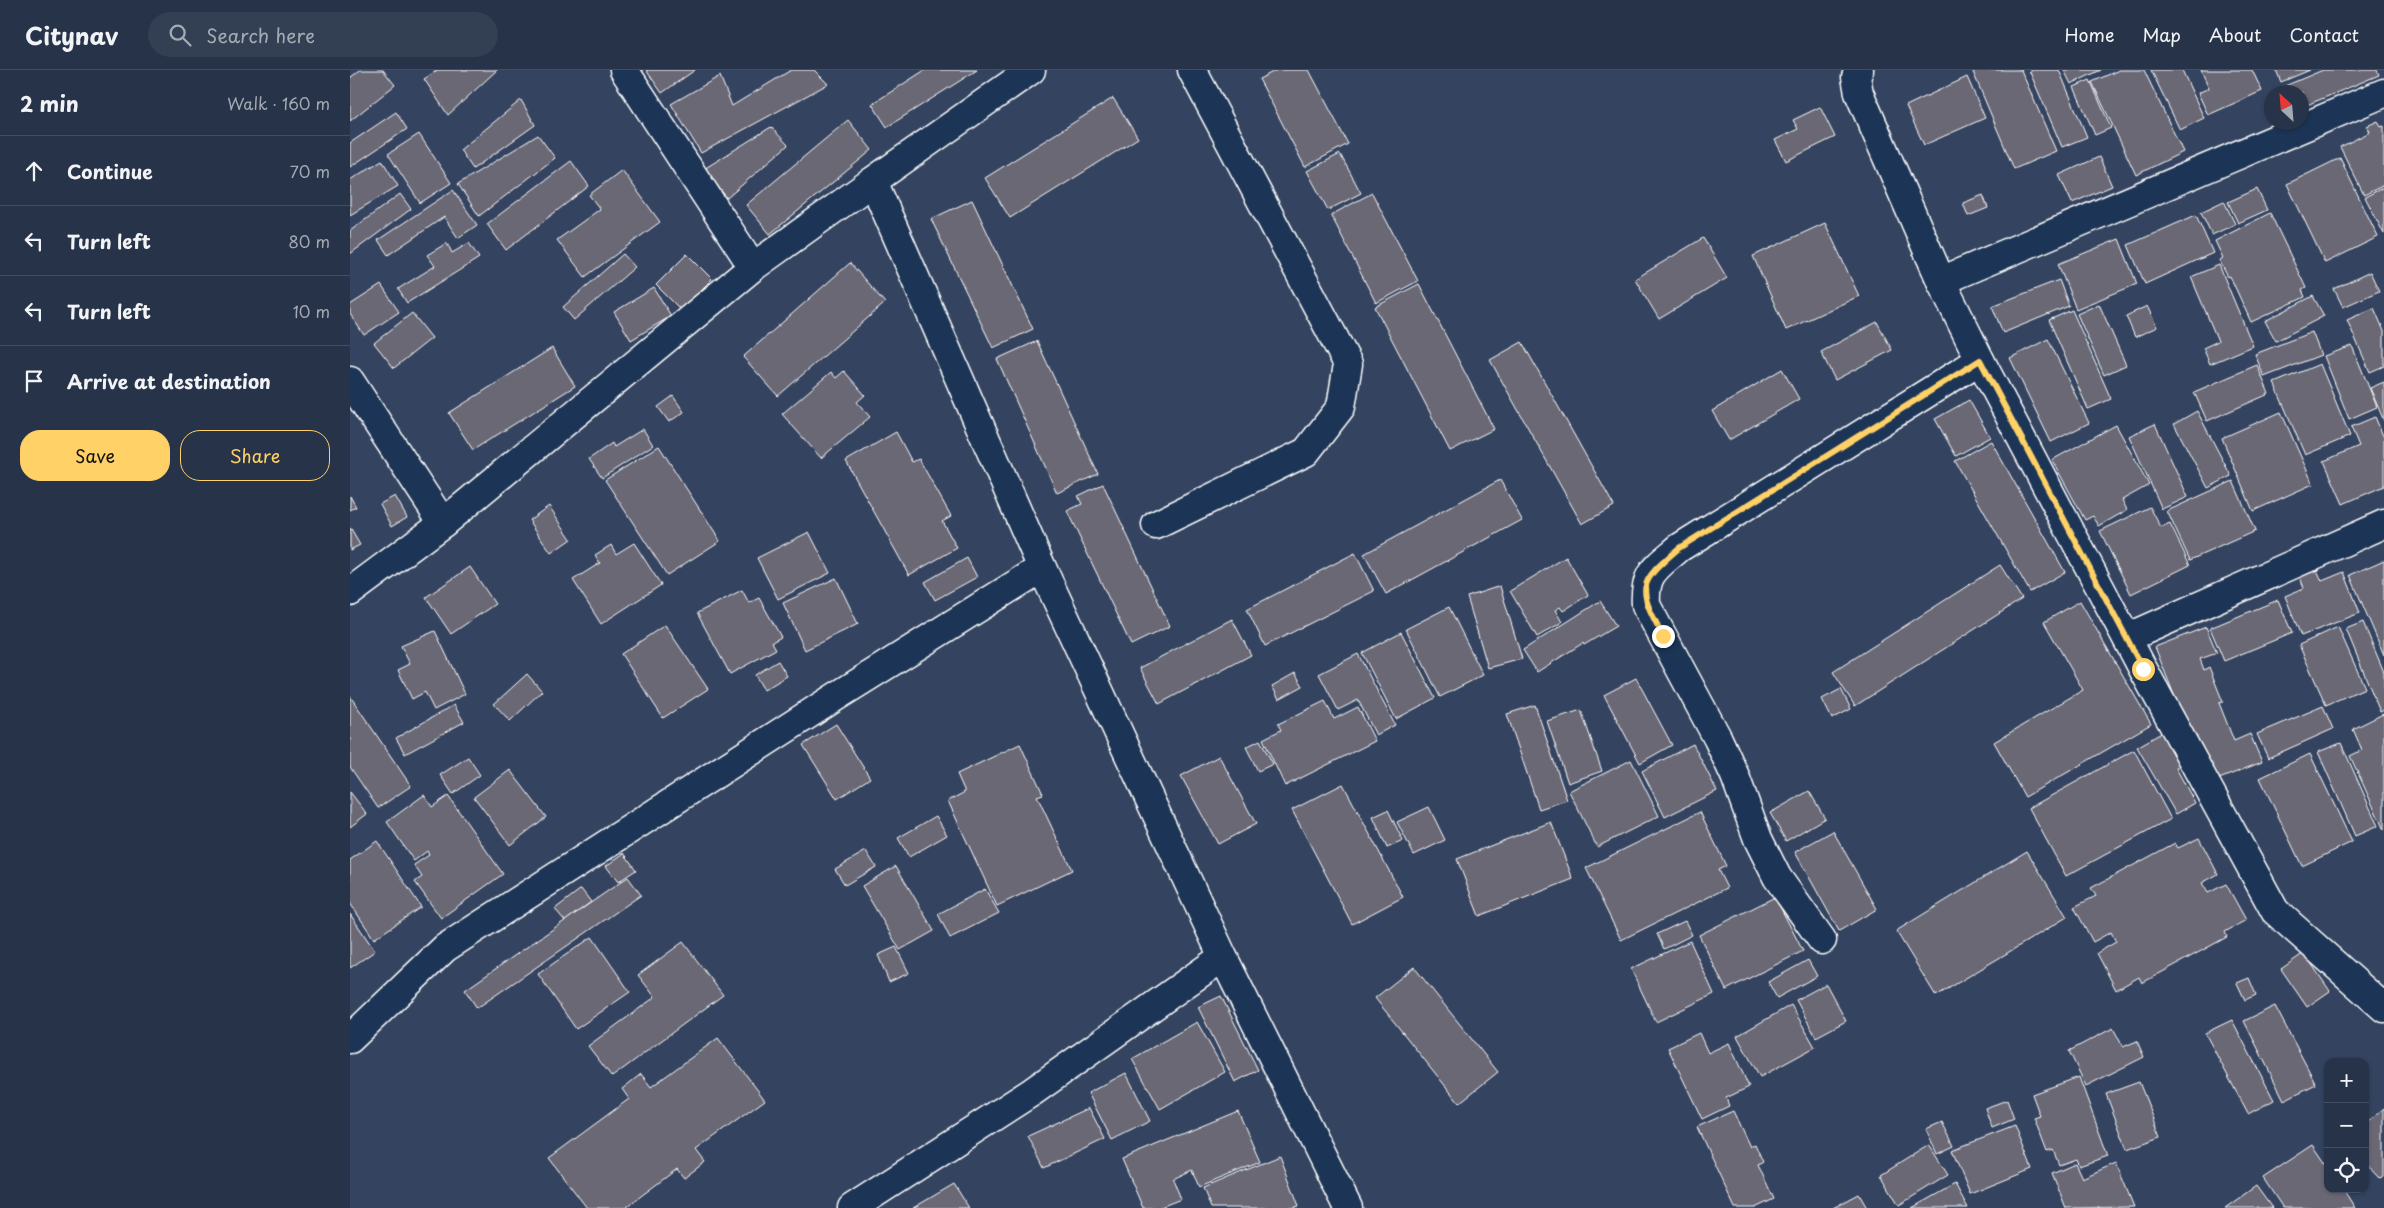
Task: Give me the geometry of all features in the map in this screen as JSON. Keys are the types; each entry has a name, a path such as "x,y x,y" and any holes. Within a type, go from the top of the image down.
{"street":[{"path":"624,70 753,267"},
{"path":"350,592 443,523 753,267 1032,70"},
{"path":"1156,525 1306,452 1341,407 1348,364 1192,70"},
{"path":"1859,70 1856,76 1859,93 1941,281 1980,360 2127,638 2275,911 2384,1008"},
{"path":"1941,281 2384,93"},
{"path":"873,181 1042,568 1223,957 1348,1208"},
{"path":"1822,940 1777,877 1762,847 1735,776 1718,740 1646,606 1645,587 1650,575 1679,548 1980,360"},
{"path":"350,381 443,523"},
{"path":"2127,638 2384,524"},
{"path":"350,1039 445,948 837,696 1042,568"},
{"path":"852,1208 1032,1092 1223,957"}],"building":[{"path":"360,70 383,70 395,85 350,121 350,78"},
{"path":"438,70 497,70 448,115 424,79"},
{"path":"646,70 695,70 662,93"},
{"path":"791,70 814,70 828,84 701,153 671,104 720,76 732,106"},
{"path":"925,70 977,70 887,127 872,104"},
{"path":"1277,70 1309,70 1348,144 1305,167 1259,79"},
{"path":"1978,70 2021,70 2056,151 2014,169 1973,72"},
{"path":"2029,70 2059,70 2087,137 2062,147"},
{"path":"2064,70 2101,70 2071,84"},
{"path":"2119,70 2144,70 2183,152 2136,175 2092,82"},
{"path":"2151,70 2182,70 2204,118 2180,130"},
{"path":"2201,70 2252,70 2262,91 2208,115 2198,93 2209,88"},
{"path":"2276,70 2310,70 2281,82"},
{"path":"2323,70 2377,70 2379,75 2309,104 2309,85 2287,85"},
{"path":"1967,77 1985,118 1924,145 1906,106"},
{"path":"2090,80 2111,128 2095,135 2074,87"},
{"path":"1113,98 1138,138 1010,218 985,178"},
{"path":"521,100 535,125 473,169 460,150"},
{"path":"1820,107 1835,137 1786,161 1775,140 1798,129 1793,120"},
{"path":"396,112 407,129 350,167 350,143"},
{"path":"848,120 872,150 770,234 746,205"},
{"path":"2378,121 2381,127 2384,126 2384,185 2364,195 2340,147 2370,132 2367,126"},
{"path":"771,127 788,145 727,198 704,169"},
{"path":"419,134 451,183 420,203 388,154"},
{"path":"538,135 555,158 479,216 458,184"},
{"path":"1340,154 1361,193 1328,210 1307,171"},
{"path":"2099,157 2112,186 2072,203 2059,175"},
{"path":"2340,158 2378,237 2325,263 2287,184"},
{"path":"382,160 398,186 350,215 350,180"},
{"path":"571,161 589,186 506,250 487,224"},
{"path":"622,170 660,222 585,277 557,240 600,209 589,195"},
{"path":"2384,187 2384,234 2365,197"},
{"path":"2257,189 2267,210 2238,223 2228,202"},
{"path":"453,190 477,225 458,238 444,217 388,255 378,240"},
{"path":"1372,193 1418,281 1376,303 1331,215"},
{"path":"400,194 411,209 350,254 350,231"},
{"path":"1983,195 1988,208 1968,216 1963,203"},
{"path":"972,200 1033,329 993,348 931,219"},
{"path":"2224,201 2235,224 2212,235 2201,212"},
{"path":"2270,213 2306,288 2302,290 2305,297 2251,322 2230,276 2228,277 2219,260 2223,258 2215,241"},
{"path":"2196,215 2213,253 2145,284 2128,245"},
{"path":"1825,223 1859,296 1786,330 1753,256"},
{"path":"1703,238 1727,278 1659,319 1635,279"},
{"path":"2119,239 2137,284 2076,309 2058,264"},
{"path":"447,243 452,253 469,243 479,258 407,303 398,289 435,266 427,255"},
{"path":"623,254 635,267 574,320 563,307"},
{"path":"687,254 712,279 681,310 656,285"},
{"path":"850,263 885,303 778,396 743,357"},
{"path":"2219,265 2253,346 2210,364 2203,348 2218,341 2191,277"},
{"path":"2370,272 2379,291 2343,307 2334,289"},
{"path":"2059,280 2069,306 2003,333 1992,306"},
{"path":"1419,284 1494,429 1450,451 1375,307"},
{"path":"381,285 399,312 364,335 350,314 350,305"},
{"path":"654,288 671,316 631,340 614,312"},
{"path":"2313,296 2324,316 2276,341 2265,321"},
{"path":"2099,304 2126,365 2104,375 2077,314"},
{"path":"2147,306 2157,327 2135,337 2126,316"},
{"path":"2374,308 2384,331 2384,366 2370,372 2347,320"},
{"path":"2072,310 2111,399 2088,409 2049,320"},
{"path":"412,313 432,338 394,368 374,343"},
{"path":"1877,322 1892,350 1835,380 1821,352"},
{"path":"2312,332 2321,355 2264,377 2255,354"},
{"path":"2048,339 2089,423 2051,442 2010,358"},
{"path":"1037,341 1098,474 1057,493 997,359"},
{"path":"1522,342 1614,506 1582,524 1490,360"},
{"path":"2352,346 2377,407 2349,419 2324,356"},
{"path":"552,348 575,386 473,450 449,413"},
{"path":"2320,364 2350,436 2305,455 2274,383"},
{"path":"2257,365 2269,394 2207,421 2194,392"},
{"path":"1782,369 1799,399 1729,440 1712,411"},
{"path":"844,371 865,395 857,402 870,417 821,458 782,414 831,372 836,378"},
{"path":"2384,382 2384,421 2370,388"},
{"path":"673,396 684,412 669,422 658,407"},
{"path":"1969,400 1990,437 1956,456 1935,419"},
{"path":"2197,411 2231,476 2208,488 2174,424"},
{"path":"2281,412 2313,484 2253,511 2222,438"},
{"path":"2375,417 2384,438 2384,486 2343,504 2324,461 2359,446 2351,427"},
{"path":"2155,424 2188,497 2162,509 2129,436"},
{"path":"2116,425 2149,485 2122,500 2127,510 2099,526 2093,516 2085,520 2052,460"},
{"path":"643,429 653,445 602,478 589,459 612,443 614,447"},
{"path":"896,432 912,462 919,459 951,516 942,521 957,548 909,575 846,461"},
{"path":"1991,441 2065,572 2030,592 1955,461"},
{"path":"659,446 720,541 667,575 605,480"},
{"path":"1500,480 1522,520 1386,594 1364,554"},
{"path":"2233,481 2255,531 2190,560 2167,511"},
{"path":"1103,484 1170,626 1131,645 1067,511 1082,504 1078,496"},
{"path":"350,496 356,507 350,510"},
{"path":"395,496 407,517 392,526 380,504"},
{"path":"549,506 571,539 551,553 529,520"},
{"path":"2150,507 2161,528 2170,524 2190,565 2131,594 2100,531"},
{"path":"350,528 360,545 350,550"},
{"path":"809,532 830,573 778,599 757,558"},
{"path":"634,543 661,585 601,624 573,580 600,563 595,555 611,545 616,554"},
{"path":"1355,553 1374,591 1265,646 1247,609"},
{"path":"1566,557 1588,595 1563,611 1560,607 1555,610 1562,622 1537,637 1510,591"},
{"path":"967,558 977,577 935,600 925,582"},
{"path":"2384,560 2384,655 2350,575"},
{"path":"2000,565 2022,599 1855,706 1833,672"},
{"path":"470,567 495,604 451,634 426,597"},
{"path":"2317,570 2322,581 2344,572 2360,613 2301,636 2285,596 2304,588 2300,577"},
{"path":"836,578 858,624 805,650 783,603"},
{"path":"1500,586 1522,659 1488,668 1467,597"},
{"path":"742,590 749,603 759,598 781,637 772,642 776,649 730,674 697,613"},
{"path":"2278,600 2292,633 2224,661 2210,628"},
{"path":"1600,601 1616,626 1584,645 1583,643 1537,672 1523,650"},
{"path":"2080,601 2151,724 2025,797 1994,742 2083,690 2044,622"},
{"path":"1449,607 1483,675 1440,697 1406,629"},
{"path":"1232,619 1251,655 1159,704 1140,668"},
{"path":"2363,622 2384,672 2384,710 2380,712 2346,629"},
{"path":"665,625 708,689 663,718 621,654"},
{"path":"2206,627 2217,653 2200,659 2204,670 2209,667 2223,702 2219,703 2234,741 2250,734 2262,762 2209,783 2155,647"},
{"path":"2338,627 2365,688 2326,705 2299,645"},
{"path":"435,631 465,694 434,710 425,692 412,699 398,670 410,664 401,646"},
{"path":"1401,632 1435,698 1396,719 1362,653"},
{"path":"1358,654 1395,725 1376,735 1358,700 1338,710 1319,674"},
{"path":"778,661 787,676 764,690 755,675"},
{"path":"1295,673 1303,686 1279,699 1272,686"},
{"path":"527,674 542,691 510,721 494,704"},
{"path":"1636,678 1672,745 1640,763 1604,695"},
{"path":"1841,689 1851,709 1832,719 1822,699"},
{"path":"350,696 411,786 378,808 350,767"},
{"path":"1325,701 1334,719 1358,707 1375,741 1285,786 1263,739 1281,730 1278,724"},
{"path":"454,705 464,722 405,754 396,738"},
{"path":"1535,705 1567,800 1539,809 1507,714"},
{"path":"2323,706 2333,729 2268,758 2257,734"},
{"path":"1581,710 1602,771 1568,783 1547,721"},
{"path":"2383,714 2384,830 2350,756 2362,750 2353,729"},
{"path":"836,724 870,778 837,799 803,745"},
{"path":"2165,731 2184,763 2176,768 2195,803 2176,814 2137,747"},
{"path":"1260,740 1273,764 1258,771 1246,747"},
{"path":"2341,743 2378,826 2355,836 2318,752"},
{"path":"1020,744 1043,794 1037,796 1072,870 997,906 948,801 965,792 957,774"},
{"path":"1693,744 1717,791 1665,817 1642,771"},
{"path":"2134,750 2171,819 2066,876 2029,808"},
{"path":"2310,754 2352,842 2302,866 2260,778"},
{"path":"1219,756 1256,824 1218,844 1181,776"},
{"path":"468,757 480,775 453,794 440,775"},
{"path":"1631,760 1659,816 1597,847 1569,791"},
{"path":"510,770 546,817 510,845 474,797"},
{"path":"1343,784 1403,897 1352,924 1292,810"},
{"path":"1809,791 1825,818 1786,841 1770,813"},
{"path":"350,792 367,814 350,827"},
{"path":"424,795 432,807 448,796 503,874 441,918 415,882 422,877 414,865 429,855 427,851 414,861 387,822"},
{"path":"1429,807 1445,840 1414,855 1397,822"},
{"path":"1388,810 1403,841 1387,848 1373,817"},
{"path":"1700,812 1726,866 1718,870 1727,888 1621,940 1586,868"},
{"path":"936,816 947,835 909,857 898,838"},
{"path":"1551,822 1573,879 1479,916 1457,859"},
{"path":"1833,831 1877,909 1839,931 1795,852"},
{"path":"2199,838 2218,874 2202,883 2208,893 2226,884 2246,920 2225,932 2227,937 2142,983 2139,977 2116,990 2097,953 2116,942 2111,932 2093,942 2074,907 2096,896 2091,888 2175,843 2178,848"},
{"path":"377,841 421,907 374,939 350,903 350,860"},
{"path":"866,851 876,867 845,885 835,869"},
{"path":"2027,851 2067,917 1936,996 1896,931"},
{"path":"624,853 636,870 618,882 606,866"},
{"path":"896,866 934,931 900,950 862,886"},
{"path":"628,877 641,895 477,1008 465,990"},
{"path":"581,889 591,902 565,921 555,909"},
{"path":"985,889 999,913 950,938 938,914"},
{"path":"1775,897 1803,951 1726,990 1699,935"},
{"path":"350,914 375,951 350,968"},
{"path":"1685,921 1692,935 1664,949 1657,934"},
{"path":"592,937 630,992 576,1029 538,974"},
{"path":"1690,941 1714,994 1656,1022 1631,969"},
{"path":"683,942 723,995 612,1077 588,1046 655,997 638,975"},
{"path":"896,947 909,973 889,982 878,955"},
{"path":"2304,953 2330,991 2307,1007 2281,969"},
{"path":"1808,960 1817,976 1777,998 1768,982"},
{"path":"1414,967 1498,1072 1459,1103 1375,998"},
{"path":"2249,978 2256,995 2245,1000 2237,983"},
{"path":"1826,984 1846,1021 1816,1037 1796,1000"},
{"path":"1221,996 1258,1070 1235,1082 1198,1007"},
{"path":"1791,1005 1815,1047 1760,1077 1737,1036"},
{"path":"2275,1006 2316,1084 2284,1100 2244,1021"},
{"path":"2232,1020 2274,1100 2248,1114 2205,1033"},
{"path":"1197,1022 1225,1072 1160,1109 1132,1059"},
{"path":"2113,1028 2123,1047 2137,1041 2144,1057 2086,1086 2069,1051"},
{"path":"1699,1033 1708,1053 1729,1043 1749,1087 1726,1098 1729,1106 1702,1119 1668,1048"},
{"path":"718,1038 765,1100 696,1150 705,1162 684,1178 677,1169 625,1208 587,1208 549,1158 629,1099 622,1089 641,1074 651,1087"},
{"path":"1126,1073 1150,1121 1112,1140 1088,1093"},
{"path":"2079,1077 2108,1156 2079,1166 2076,1159 2059,1165 2053,1150 2047,1152 2034,1118 2040,1116 2032,1094"},
{"path":"2139,1082 2161,1137 2127,1149 2106,1094"},
{"path":"2007,1100 2014,1119 1992,1128 1985,1108"},
{"path":"1089,1108 1105,1139 1044,1168 1028,1136"},
{"path":"2384,1108 2384,1177 2381,1179 2369,1166 2369,1121"},
{"path":"1238,1111 1260,1162 1199,1187 1192,1170 1173,1179 1181,1199 1158,1208 1143,1208 1122,1159"},
{"path":"1733,1111 1750,1147 1755,1144 1763,1162 1758,1165 1774,1199 1755,1208 1735,1208 1697,1127"},
{"path":"1942,1122 1954,1146 1937,1154 1926,1129"},
{"path":"2015,1126 2032,1169 1970,1194 1952,1150"},
{"path":"1929,1145 1948,1175 1899,1205 1881,1175"},
{"path":"2313,1145 2324,1161 2324,1193 2346,1193 2355,1208 2283,1208 2263,1178"},
{"path":"1280,1156 1299,1206 1293,1208 1211,1208 1203,1188"},
{"path":"2075,1163 2082,1178 2116,1163 2134,1207 2066,1208 2052,1173"},
{"path":"954,1184 969,1208 913,1208"},
{"path":"1955,1184 1968,1208 1912,1208"},
{"path":"2256,1186 2272,1208 2225,1208"},
{"path":"1859,1194 1867,1208 1833,1208"}],"route":[{"path":"1663,636 1646,606 1645,587 1650,575 1660,564 1679,548 1980,360 2143,669"}]}
